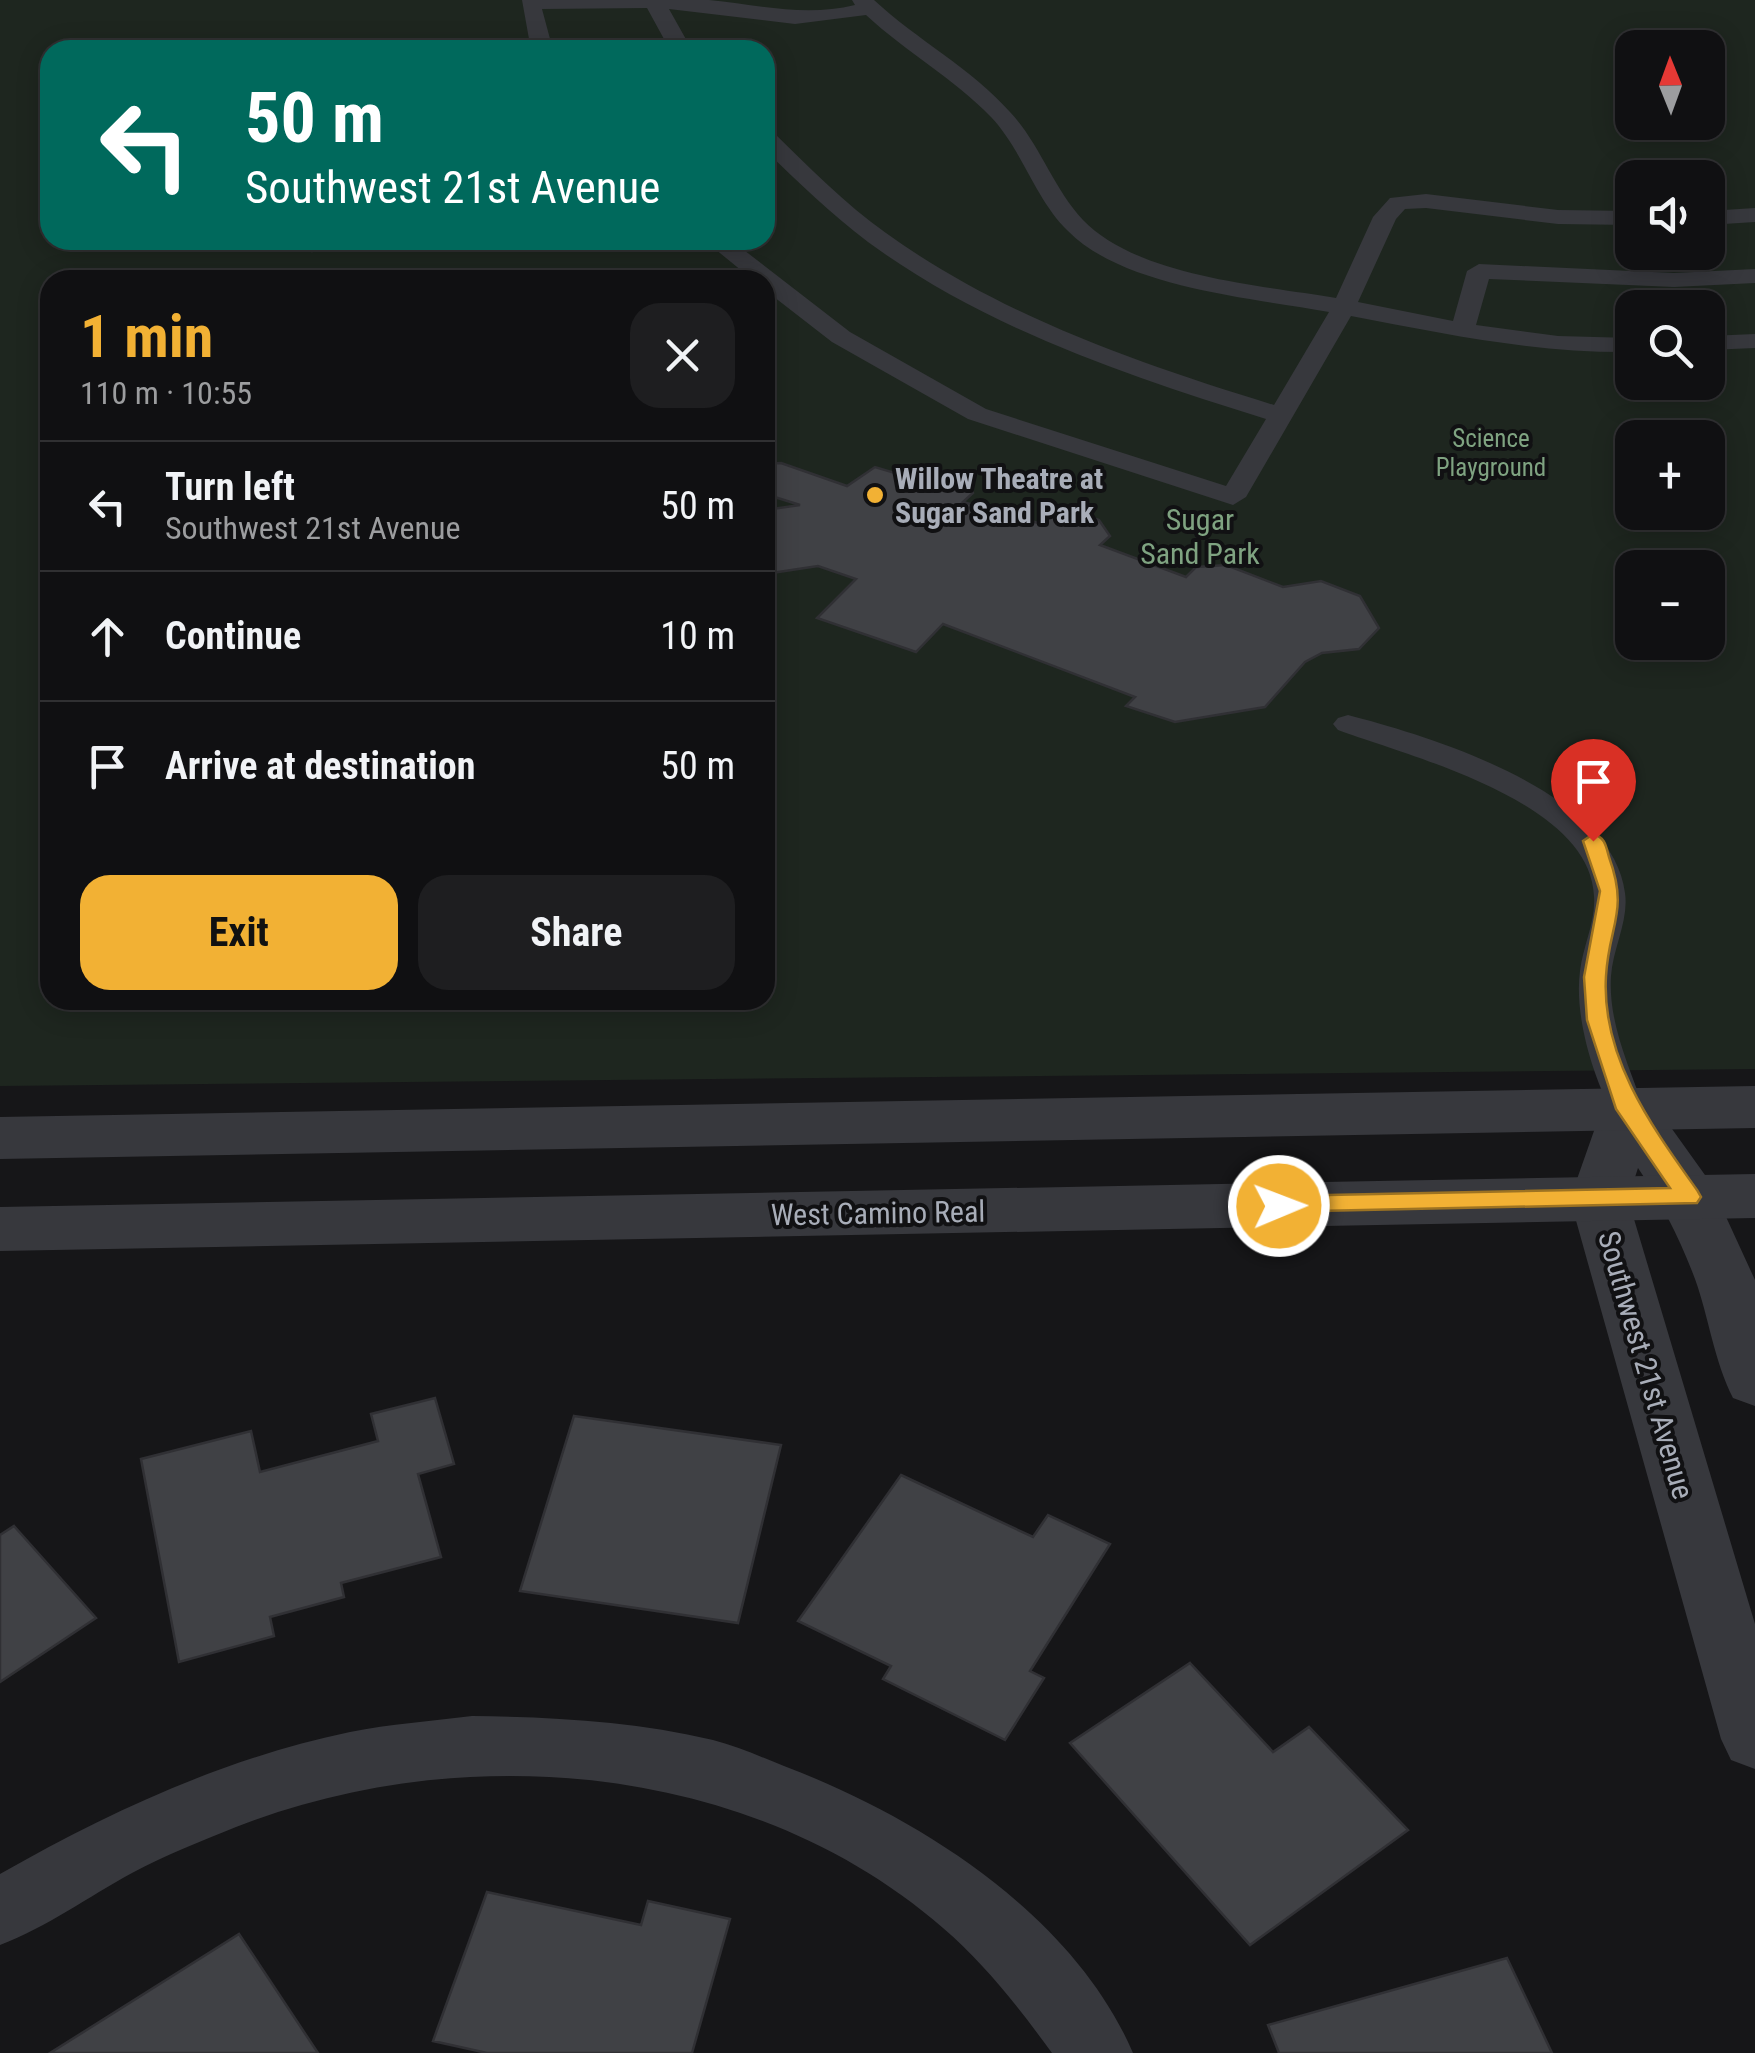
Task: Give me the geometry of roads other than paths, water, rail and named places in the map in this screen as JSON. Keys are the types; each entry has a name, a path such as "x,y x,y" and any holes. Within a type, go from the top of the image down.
{"street":[{"path":"0,1138 1755,1107"},
{"path":"1627,1109 1688,1197 1724,1280 1755,1381"},
{"name":"Southwest 21st Avenue","path":"1627,1109 1599,1200 1755,1739"},
{"name":"West Camino Real","path":"0,1229 1755,1196"},
{"path":"0,1912 113,1845 180,1814 318,1770 458,1746 602,1747 676,1759 749,1779 818,1808 884,1843 948,1888 1006,1939 1058,1998 1096,2053"}],"lane":[{"path":"539,40 530,3 655,3 793,21 836,18 866,4 1004,117 1056,200 1090,239 1137,260 1228,286 1462,332 1615,344"},
{"path":"655,3 676,40"},
{"path":"775,146 890,247 1036,329 1171,382 1278,415"},
{"path":"775,286 841,338 976,414 1233,497 1344,307 1385,217 1398,204 1426,201 1558,217 1615,218"},
{"path":"1725,217 1755,215"},
{"path":"729,250 754,270"},
{"path":"1462,332 1480,271 1674,280 1755,276"},
{"path":"1725,342 1755,341"},
{"path":"1348,724 1487,777 1554,808 1593,841 1610,891 1595,977 1598,1020 1627,1109"}],"place":[{"name":"Willow Theatre at Sugar Sand Park","path":"875,495"}],"park label":[{"name":"Science Playground","path":"1491,452"},
{"name":"Sugar Sand Park","path":"1200,536"}]}
